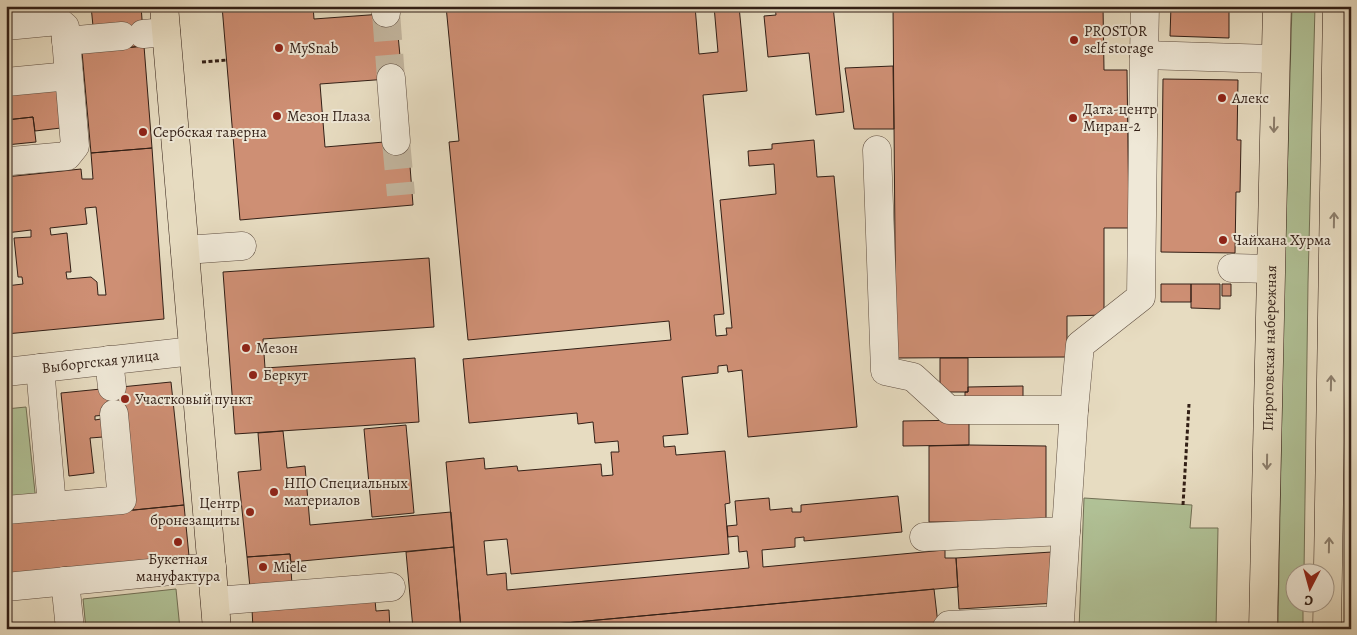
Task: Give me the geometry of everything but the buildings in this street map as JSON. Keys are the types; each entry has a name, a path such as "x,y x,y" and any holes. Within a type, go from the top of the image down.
{"main road":[{"name":"Пироговская набережная","path":"1262,629 1277,6"},
{"path":"1327,629 1337,6"},
{"path":"149,27 185,250 217,629"}],"street":[{"path":"946,629 949,625 1043,624 1060,620 1080,345 1141,297 1145,6"},
{"path":"6,26 58,21 65,27 75,146 67,156 11,161"},
{"path":"66,40 149,27"},
{"path":"1144,55 1276,59"},
{"path":"6,82 69,76"},
{"path":"391,78 396,141"},
{"path":"877,150 885,371 912,377 949,410 1074,410"},
{"path":"185,250 242,246"},
{"path":"1232,268 1270,269"},
{"name":"Выборгская улица","path":"6,372 193,350"},
{"path":"6,510 122,500 109,360"},
{"path":"40,368 52,506"},
{"path":"924,537 1066,531"},
{"path":"6,587 212,567"},
{"path":"65,581 70,629"},
{"path":"215,601 392,586"}],"path":[{"path":"202,62 227,60"},
{"path":"1183,505 1189,404"}],"green space":[{"path":"1292,6 1315,6 1308,283 1304,562 1284,562 1284,612 1303,612 1303,629 1278,629 1284,284"},
{"path":"26,407 36,502 6,505 6,409"},
{"path":"1084,498 1192,505 1190,528 1218,528 1216,629 1079,629"},
{"path":"176,589 180,629 86,629 83,599"}],"tunnel":[{"path":"386,13 391,78"},
{"path":"396,141 401,195"}],"place":[{"name":"PROSTOR self storage","path":"1074,40"},
{"name":"MySnab","path":"279,48"},
{"name":"Алекс","path":"1222,98"},
{"name":"Мезон Плаза","path":"277,116"},
{"name":"Дата-центр Миран-2","path":"1073,118"},
{"name":"Сербская таверна","path":"143,132"},
{"name":"Чайхана Хурма","path":"1223,240"},
{"name":"Мезон","path":"246,348"},
{"name":"Беркут","path":"253,375"},
{"name":"Участковый пункт","path":"125,399"},
{"name":"НПО Специальных материалов","path":"274,492"},
{"name":"Центр бронезащиты","path":"250,512"},
{"name":"Букетная мануфактура","path":"178,542"},
{"name":"Miele","path":"263,567"}]}
